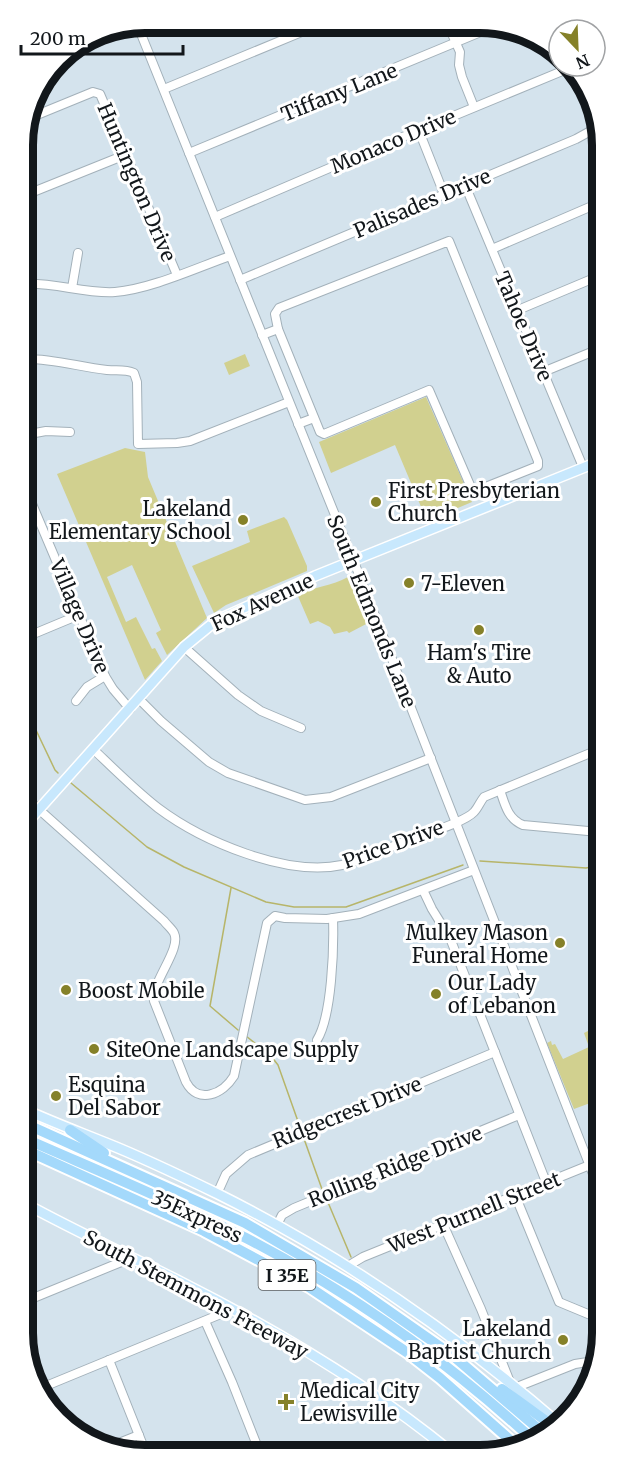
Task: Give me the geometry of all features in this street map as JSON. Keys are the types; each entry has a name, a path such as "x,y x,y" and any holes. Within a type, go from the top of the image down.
{"highway":[{"name":"I 35E","path":"33,1127 245,1223 356,1288 452,1355 538,1428"},
{"path":"70,1130 101,1151 112,1162"},
{"name":"35Express","path":"33,1142 213,1222 306,1272 379,1317 426,1350 472,1386 527,1434"},
{"name":"I 35E","path":"33,1153 204,1231 309,1287 432,1371 511,1441"},
{"path":"452,1355 547,1422"}],"main road":[{"name":"Fox Avenue","path":"33,816 140,699 184,647 214,622 231,612 592,464"},
{"path":"33,1113 106,1143 217,1194 348,1266 452,1337 552,1418"},
{"name":"South Stemmons Freeway","path":"33,1212 233,1309 398,1410 442,1445"}],"street":[{"name":"South Edmonds Lane","path":"141,33 431,758 592,1172"},
{"path":"164,89 299,33"},
{"path":"452,33 460,52 459,65 462,77 474,107"},
{"name":"Tiffany Lane","path":"189,153 479,33"},
{"name":"Monaco Drive","path":"215,217 547,78"},
{"name":"Huntington Drive","path":"37,115 93,92 100,94 177,275"},
{"path":"419,131 444,194"},
{"name":"Palisades Drive","path":"240,280 591,131"},
{"path":"33,192 125,154"},
{"name":"Tahoe Drive","path":"465,185 584,467"},
{"path":"492,249 592,206"},
{"path":"449,241 538,461 538,466 473,492 429,390 324,434 320,432 314,418 274,314 279,308 449,241"},
{"path":"72,288 78,253"},
{"path":"33,284 115,292 135,289 230,256"},
{"path":"518,310 592,279"},
{"path":"262,335 279,329"},
{"path":"543,372 592,352"},
{"path":"33,359 46,359 109,370 126,370 134,373 137,382 138,444 190,441 289,402"},
{"path":"298,424 314,418"},
{"path":"33,433 46,431 70,432"},
{"path":"495,484 502,500"},
{"name":"Village Drive","path":"33,506 105,676 130,709"},
{"path":"33,634 79,615"},
{"path":"184,647 238,695 261,711 302,728"},
{"path":"76,701 87,687 105,676"},
{"path":"140,699 161,721 209,762 228,773 305,800 331,797 431,758"},
{"name":"Price Drive","path":"93,749 153,804 188,828 216,842 288,865 312,868 341,865 456,822 475,811 484,797 592,752"},
{"path":"500,790 509,815 514,821 523,825 592,830"},
{"path":"33,805 156,913 174,933 175,944 153,996 186,1082 194,1093 205,1095 226,1086 234,1076 267,923 271,918 275,915 294,918 333,918 371,910 474,870"},
{"path":"423,890 450,938 546,1182"},
{"path":"317,1040 323,1031 329,992 334,944 333,918"},
{"name":"Ridgecrest Drive","path":"217,1194 226,1174 232,1167 258,1149 495,1052"},
{"name":"Rolling Ridge Drive","path":"277,1225 282,1215 294,1208 519,1115"},
{"name":"West Purnell Street","path":"348,1266 363,1257 592,1164"},
{"path":"515,1195 559,1302 592,1316"},
{"path":"443,1224 513,1385 575,1364 588,1362"},
{"path":"33,1298 131,1258"},
{"path":"47,1386 233,1309"},
{"path":"205,1321 257,1445"},
{"path":"109,1360 143,1445"},
{"path":"121,1442 139,1435"}],"shaded area":[{"path":"245,354 250,366 229,375 224,363"},
{"path":"426,397 472,502 427,521 395,445 331,473 319,442"},
{"path":"125,448 145,452 148,477 207,618 167,655 156,633 161,630 132,565 107,577 126,622 136,617 152,649 155,648 162,661 145,680 57,474"},
{"path":"284,517 307,566 307,571 226,605 214,613 192,566 250,542 247,531"},
{"path":"352,577 370,622 349,633 347,631 334,634 330,627 318,621 310,624 297,594"},
{"path":"588,1031 592,1040 592,1102 574,1109 547,1043 551,1041 552,1045 555,1044 563,1059 589,1047 584,1033"}],"waterway":[{"path":"33,724 58,773"},
{"path":"71,783 147,847 184,867 266,902 294,907 346,907 463,865"},
{"path":"480,861 592,867"},
{"path":"231,888 210,1006 238,1030"},
{"path":"246,1036 271,1056 278,1065 300,1127"},
{"path":"303,1136 323,1192"},
{"path":"327,1200 351,1257"}],"place":[{"name":"First Presbyterian Church","path":"376,502"},
{"name":"Lakeland Elementary School","path":"243,520"},
{"name":"7-Eleven","path":"409,583"},
{"name":"Ham's Tire & Auto","path":"479,630"},
{"name":"Mulkey Mason Funeral Home","path":"560,943"},
{"name":"Boost Mobile","path":"66,990"},
{"name":"Our Lady of Lebanon","path":"436,994"},
{"name":"SiteOne Landscape Supply","path":"94,1049"},
{"name":"Esquina Del Sabor","path":"56,1096"},
{"name":"Lakeland Baptist Church","path":"563,1340"},
{"name":"Medical City Lewisville","path":"286,1402"}]}
